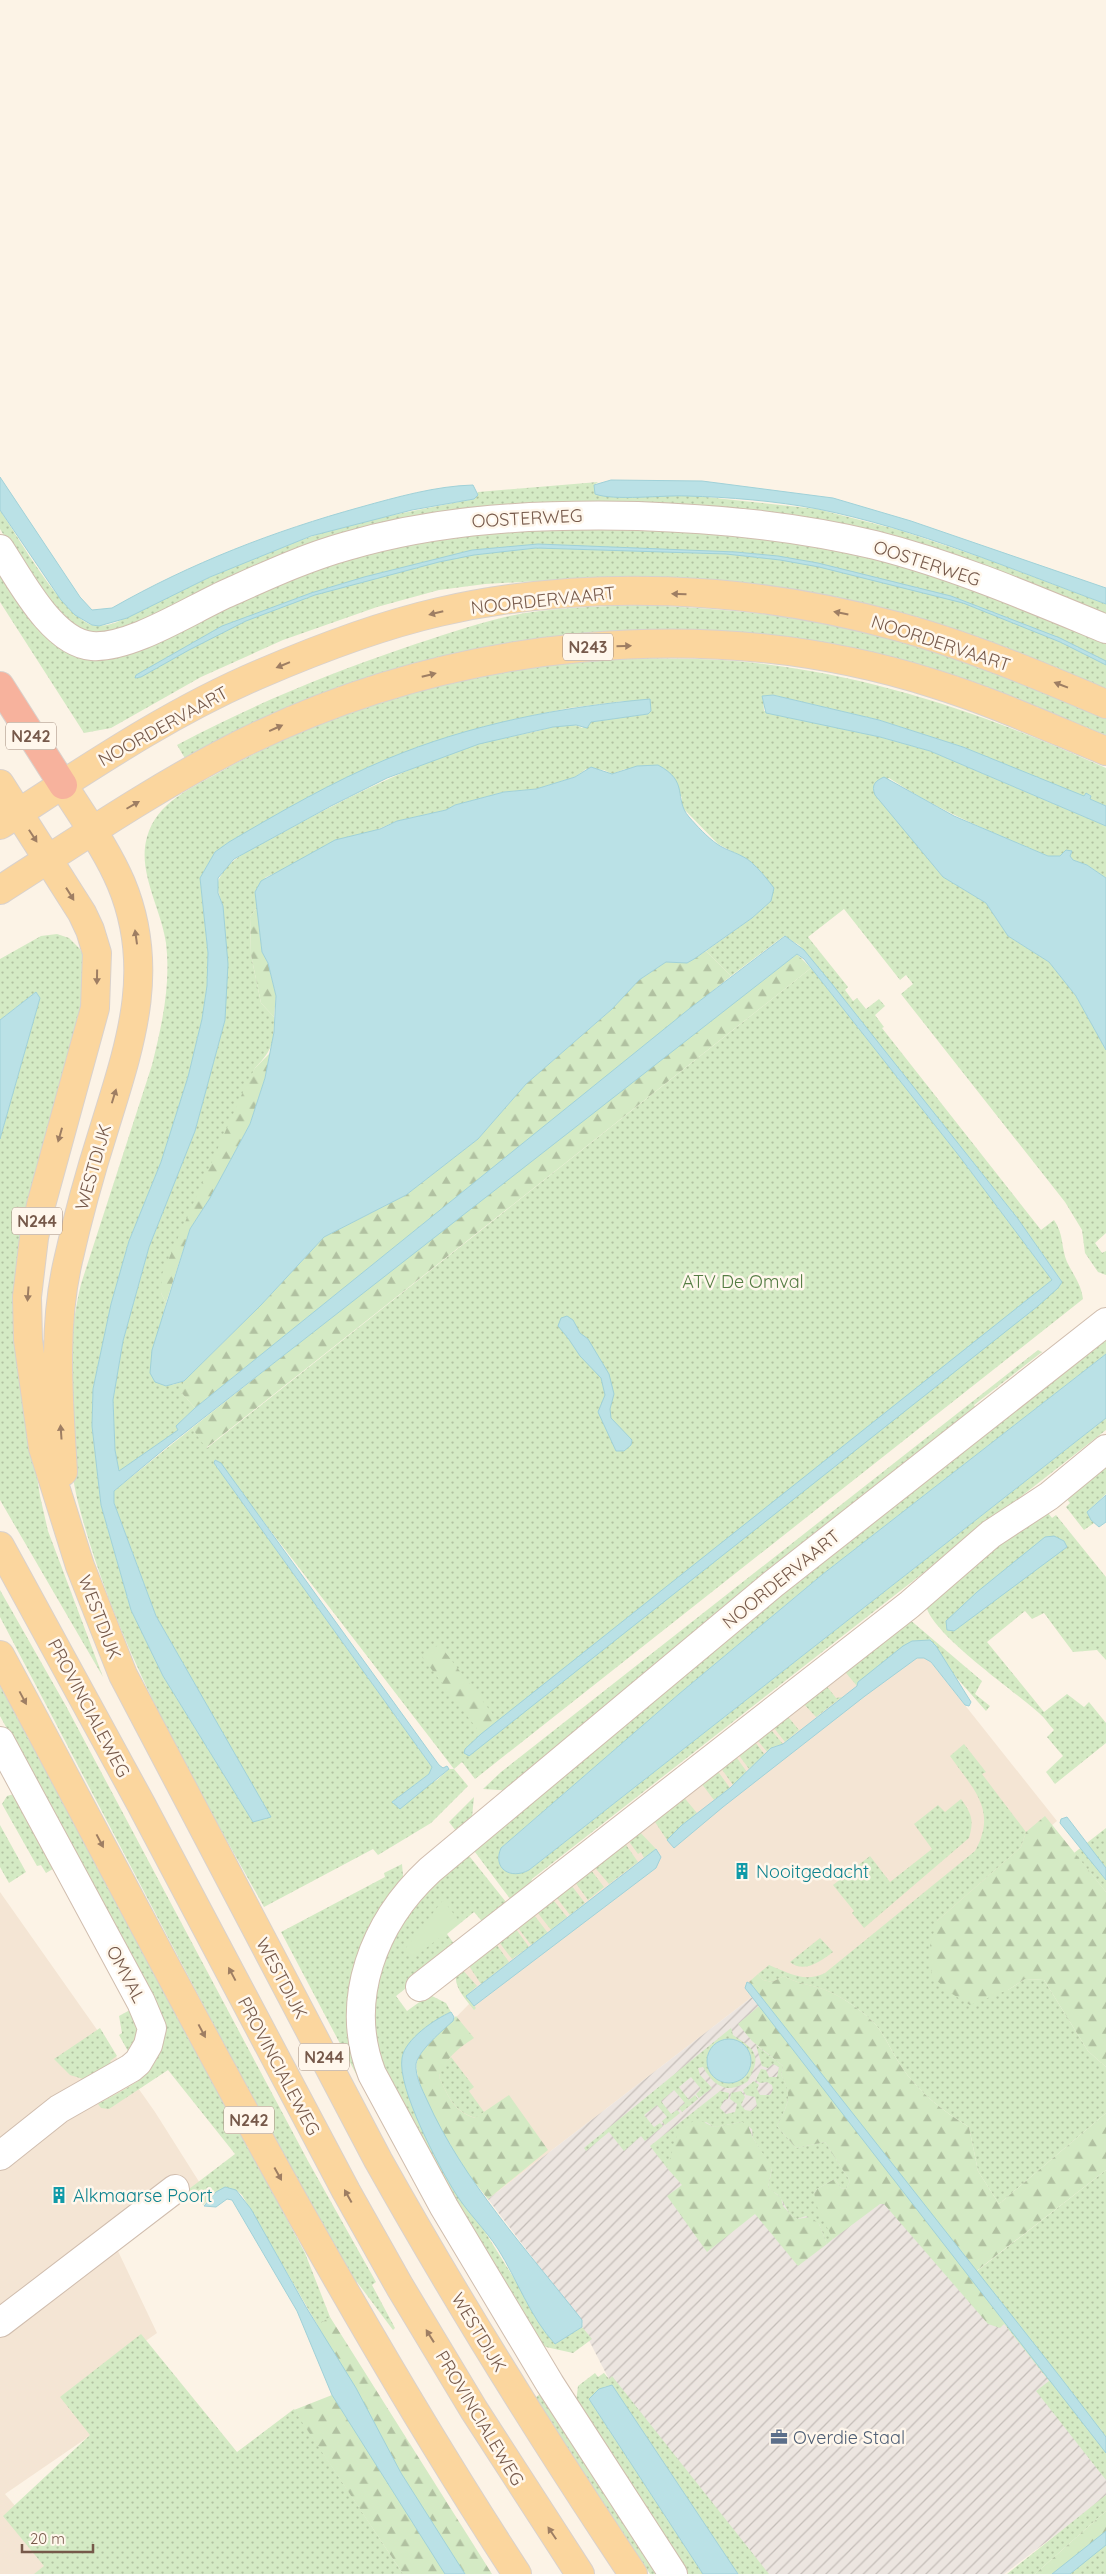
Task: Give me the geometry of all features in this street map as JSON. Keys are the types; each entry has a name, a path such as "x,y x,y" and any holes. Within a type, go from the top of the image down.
{"highway":[{"name":"N242","path":"0,686 63,785"}],"main road":[{"name":"NOORDERVAART","path":"9,819 161,724 258,674 368,632 439,612 495,602 577,593 720,595 790,603 852,615 957,645 1106,704"},
{"name":"N243","path":"0,890 92,831 214,758 318,710 430,674 572,647 693,644 754,648 867,666 935,684 1106,751"},
{"name":"WESTDIJK","path":"0,784 9,819 48,859 90,930 97,961 95,1008 41,1205 34,1238 27,1297 28,1340 43,1448 92,1599 123,1675 374,2152 417,2228 513,2386 633,2574"},
{"name":"WESTDIJK","path":"63,785 92,831 121,883 131,914 139,960 138,997 133,1031 88,1179 68,1260 60,1306 57,1336 65,1516"},
{"name":"PROVINCIALEWEG","path":"0,1546 141,1804 305,2116 382,2255 509,2467 580,2574"},
{"name":"N242","path":"0,1655 319,2249 429,2437 517,2574"}],"street":[{"name":"OOSTERWEG","path":"0,549 54,626 74,641 93,646 121,644 229,592 291,566 346,546 458,522 540,516 710,519 771,524 826,534 930,562 1018,593 1106,629"},
{"name":"NOORDERVAART","path":"463,1843 773,1584 1106,1322"},
{"path":"420,1987 909,1605 991,1534 1050,1496 1106,1450"},
{"name":"OMVAL","path":"0,1741 141,2002 152,2028 148,2045 131,2068 59,2109 0,2156"},
{"name":"WESTDIJK","path":"463,1843 417,1882 380,1934 362,1987 360,2013 364,2054 372,2074 444,2206 550,2384 673,2574"},
{"path":"0,2323 175,2189"}],"shaded area":[{"path":"899,1622 1057,1821 794,2043 756,1994 488,2199 455,2157 421,2053 470,2003 456,1976"},
{"path":"0,1892 155,2112 203,2188 117,2249 157,2333 71,2393 91,2435 5,2494 59,2557 48,2574 0,2574"},
{"path":"756,1994 1106,2453 1106,2497 1004,2574 738,2574 612,2385 582,2327 583,2324 488,2199"}],"green space":[{"path":"598,482 594,485 817,509 899,530 989,560 1106,604 1106,619 913,546 482,509 119,635 80,635 35,585 0,529 0,510 29,556 68,607 80,619 92,625 101,626 115,623 235,566 310,537 350,525 474,499 478,492"},
{"path":"586,526 750,532 909,565 1106,640 1106,688 1086,682 961,632 911,616 855,602 670,580 575,579 485,584 439,590 377,607 283,640 201,677 111,728 84,733 0,602 0,563 62,646 427,535"},
{"path":"637,605 739,611 772,615 838,626 904,642 981,667 1106,719 1106,735 1020,702 676,631 637,631 586,633 503,644 415,664 305,701 186,760 177,745 260,704 317,680 467,627 538,611"},
{"name":"ATV De Omval","path":"639,658 741,661 802,669 847,678 891,689 978,716 1106,768 1106,806 1089,799 1091,795 1086,794 1084,797 963,747 879,720 773,695 763,697 764,711 880,737 930,751 1106,826 1106,878 1087,865 1073,860 1070,856 1072,851 1060,856 1048,856 947,811 889,778 873,790 943,877 986,903 1008,936 1049,962 1076,996 1106,1050 1106,1233 1095,1243 1102,1253 1106,1251 1106,1275 1098,1272 1085,1253 1082,1230 1065,1202 901,994 913,984 906,975 900,980 844,909 808,937 848,987 845,990 853,1001 857,998 866,1009 879,999 885,1006 875,1015 884,1027 882,1028 1041,1230 1054,1220 1061,1236 1067,1262 1079,1284 1083,1299 475,1779 462,1762 454,1769 468,1786 431,1823 378,1855 373,1849 264,1907 184,1761 135,1662 95,1559 79,1506 70,1454 68,1425 69,1365 81,1284 152,1065 165,1004 167,974 166,943 147,877 145,850 147,837 158,814 186,791 256,753 330,721 408,695 487,675 541,666","holes":["624,701 648,714 590,722 582,728 571,725 558,726 485,742 452,753 375,785 326,809 238,857 220,877 218,891 223,906 225,1020 195,1131 149,1247 123,1341 113,1400 115,1450 119,1472 178,1430 176,1426 195,1408 181,1392 184,1381 172,1385 151,1362 166,1303 161,1293 255,1068 266,1056 273,1040 274,1017 261,1003 251,955 250,917 257,907 255,892 266,877 397,821 446,810 455,805 504,792 536,789 575,777 586,769 604,770 612,774 625,769 682,797 681,806 718,844 750,861 771,901 752,918 706,951 731,976 784,936 799,945 1018,1219 1062,1282 1058,1288 960,1157 811,968 207,1448 192,1428 114,1491 114,1503 156,1616 270,1816 253,1822 163,1676 131,1610 101,1505 92,1426 93,1389 111,1304 129,1241 161,1162 188,1077 202,1019 207,986 208,953 200,878 215,852 511,720 569,708","214,1460 216,1460 454,1769 449,1769 437,1780 392,1802 429,1774 432,1767 214,1463"]},
{"path":"257,907 262,952 268,963 276,996 274,1017 261,1003 251,955 250,917"},
{"path":"57,934 69,938 80,949 85,960 86,997 31,1200 29,1425 40,1496 48,1531 103,1677 0,1500 0,1139 40,998 36,992 0,1020 0,959 41,936"},
{"path":"706,951 731,976 195,1408 180,1391 184,1381 261,1305 324,1237 406,1195 478,1139 526,1084 612,1009 639,980 666,962 687,963"},
{"path":"797,954 811,968 206,1448 192,1428 515,1172"},
{"path":"270,1053 265,1078 250,1124 210,1198 190,1229 166,1303 161,1293 162,1274 246,1085 255,1068"},
{"path":"1106,1331 1106,1354 823,1574 679,1694 501,1848 499,1862 501,1867 510,1873 529,1870 1106,1418 1106,1430 532,1879 528,1893 514,1904 472,1848 627,1716"},
{"path":"1038,1350 1042,1352 974,1405 978,1412 513,1791 483,1789 501,1772"},
{"path":"1106,1459 1106,1494 1087,1512 1094,1523 1084,1530 1066,1507 1070,1503 1062,1493"},
{"path":"1044,1508 1052,1518 1056,1515 1106,1577 1106,1660 1097,1650 1073,1652 1044,1613 1032,1619 1025,1611 987,1642 1044,1712 1067,1694 1084,1707 1089,1702 1106,1723 1106,1743 1055,1784 1046,1772 1063,1756 1047,1737 1054,1730 1039,1713 957,1646 931,1617 926,1605"},
{"path":"0,1590 66,1706 308,2161 376,2282 372,2285 395,2328 393,2330 357,2282 354,2284 301,2191 0,1617"},
{"path":"909,1619 982,1681 975,1694 990,1706 986,1711 955,1676 930,1640 857,1686 846,1673 845,1664"},
{"path":"439,1644 498,1721 481,1734 422,1657"},
{"path":"825,1684 836,1698 842,1697 816,1717 800,1700"},
{"path":"0,1686 305,2253 330,2317 318,2326 242,2195 236,2190 214,2194 203,2205 189,2189 235,2154 168,2070 109,2109 101,2108 98,2104 141,2079 155,2062 164,2037 35,1780 0,1716"},
{"path":"784,1712 799,1730 785,1742 770,1723"},
{"path":"767,1725 783,1744 773,1747 768,1753 754,1736"},
{"path":"752,1738 765,1755 749,1769 735,1750"},
{"path":"964,1744 986,1772 982,1774 1026,1832 1021,1847 937,1921 1008,1990 1025,1979 1044,1980 1088,2051 1106,2067 1106,2113 999,2204 978,2171 969,2127 923,2093 901,2066 879,2029 869,2018 859,2009 826,1990 797,1982 784,1976 772,1982 763,1980 758,1974 769,1965 803,1977 817,1976 825,1973 975,1851 984,1824 980,1800 950,1756"},
{"path":"734,1754 747,1772 733,1785 718,1764"},
{"path":"714,1766 730,1788 714,1800 698,1779"},
{"path":"14,1794 58,1866 46,1873 41,1865 37,1866 2,1804 7,1796"},
{"path":"682,1795 697,1813 667,1840 651,1816"},
{"path":"474,1797 471,1827 460,1836 449,1822"},
{"path":"961,1799 971,1817 969,1838 864,1928 852,1913 854,1911 833,1885 870,1856 890,1882 932,1849 914,1824 938,1805 945,1812"},
{"path":"1045,1816 1106,1892 1106,2067 1088,2051 1044,1980 1025,1979 1008,1990 970,2005 949,1992 932,1976 929,1950 937,1921 1021,1847 1026,1832"},
{"path":"0,1825 26,1872 9,1883 0,1867"},
{"path":"636,1828 656,1849 644,1858 641,1852 638,1854 625,1836"},
{"path":"1106,1828 1106,1892 1074,1853"},
{"path":"622,1839 638,1862 609,1884 591,1863"},
{"path":"466,1852 510,1907 486,1926 474,1912 447,1934 457,1948 396,1996 407,2011 425,1998 432,1996 446,2003 451,2012 431,2024 404,2051 477,2219 555,2344 582,2327 592,2339 573,2353 546,2347 537,2341 394,2102 373,2031 373,1991 394,1927"},
{"path":"402,1864 404,1887 393,1890 375,1918 360,2055 663,2574 650,2574 535,2398 540,2394 391,2140 281,1932 385,1877 384,1873"},
{"path":"588,1866 604,1887 588,1900 572,1878"},
{"path":"568,1881 585,1903 570,1915 553,1893"},
{"path":"550,1896 567,1917 551,1930 534,1908"},
{"path":"443,1900 460,1922 412,1959 405,1949"},
{"path":"531,1911 548,1933 531,1945 515,1924"},
{"path":"513,1925 529,1947 512,1959 496,1938"},
{"path":"820,1938 833,1952 812,1965 801,1967 790,1962"},
{"path":"494,1941 509,1962 481,1984 467,1963"},
{"path":"460,1967 477,1986 466,1996 476,2008 474,2010 462,1995 457,1984 456,1978"},
{"path":"758,1974 763,1980 772,1982 784,1976 797,1982 826,1990 859,2009 869,2018 883,2035 901,2066 923,2093 969,2127 978,2171 999,2204 1106,2113 1106,2170 970,2276 1006,2322 1000,2328 988,2324 884,2204 880,2204 833,2239 818,2210 814,2193 817,2189 835,2179 841,2188 846,2189 850,2181 825,2142 796,2148 777,2126 788,2101 787,2089 781,2075 783,2066 752,2041 738,2024 759,2006 760,2008 766,2003 749,1982"},
{"path":"130,2010 137,2021 138,2031 129,2053 119,2035 122,2033 119,2016"},
{"path":"456,2016 474,2038 448,2059 441,2071 439,2077 452,2102 462,2112 475,2118 509,2095 548,2150 488,2199 450,2149 430,2110 419,2082 417,2062 419,2056"},
{"path":"100,2028 117,2056 110,2061 112,2064 83,2079 70,2075 54,2059"},
{"path":"731,2028 733,2035 746,2044 754,2053 755,2064 748,2081 734,2088 722,2087 712,2080 703,2067 698,2068 700,2075 712,2088 699,2098 696,2094 701,2089 691,2077 679,2087 689,2100 695,2095 698,2099 682,2112 679,2108 685,2103 674,2090 661,2101 671,2114 677,2110 680,2113 665,2125 662,2121 667,2117 657,2105 644,2115 654,2127 660,2123 663,2126 645,2141 641,2136 624,2151 609,2132 586,2151 584,2148"},
{"path":"756,2045 783,2066 781,2075 787,2089 788,2100 777,2126 796,2148 825,2142 850,2181 846,2189 841,2188 835,2179 817,2189 814,2193 833,2239 827,2244 819,2224 806,2216 797,2219 794,2217 789,2213 780,2197 768,2187 772,2169 753,2138 752,2129 742,2122 714,2127 706,2122 676,2138 675,2149 667,2168 650,2146 720,2091 729,2093 728,2099 724,2100 720,2108 726,2114 735,2112 737,2104 730,2099 731,2093 741,2091 745,2097 741,2105 745,2110 751,2111 757,2106 755,2097 746,2095 743,2090 754,2081 759,2085 757,2089 760,2095 770,2095 773,2090 772,2085 767,2082 760,2083 756,2080 761,2069 766,2070 769,2077 777,2077 779,2067 773,2064 768,2068 762,2066"},
{"path":"451,2057 474,2087 469,2091 484,2112 476,2118 462,2112 457,2107 449,2097 439,2077 442,2065"},
{"path":"697,2119 714,2127 742,2122 748,2125 753,2138 772,2168 768,2187 781,2198 783,2206 792,2216 797,2219 811,2217 819,2224 827,2244 798,2266 755,2214 707,2252 667,2196 682,2185 667,2168 676,2137 680,2130"},
{"path":"1106,2170 1106,2480 1036,2391 1049,2381 968,2278"},
{"path":"330,2317 492,2574 403,2574 294,2410 332,2395 307,2332"},
{"path":"141,2334 237,2452 294,2409 403,2574 34,2574 44,2566 3,2516 90,2435 60,2397"},
{"path":"595,2373 598,2377 604,2373 609,2379 612,2376 769,2574 738,2574 612,2385 604,2387 589,2399 703,2574 683,2574 576,2403 578,2386"},
{"path":"1106,2495 1106,2511 1035,2574 1007,2574"},
{"path":"1106,2511 1106,2541 1063,2574 1035,2574"},
{"path":"1106,2541 1106,2574 1063,2574"}],"water":[{"path":"0,477 80,597 92,610 112,608 172,577 233,550 329,516 445,487 473,485 478,495 474,499 412,510 311,536 210,577 127,618 99,626 92,625 75,615 61,600 0,510"},
{"path":"611,480 702,481 833,498 911,521 1106,588 1106,604 964,551 855,517 802,506 719,497 614,497 595,494 594,485"},
{"path":"538,544 736,552 778,556 818,563 951,596 1060,638 1106,661 1106,665 1060,642 963,603 819,567 780,560 726,554 536,548 474,555 439,562 315,595 246,621 141,677 135,678 136,675 222,626 311,593 364,577 472,550"},
{"path":"773,695 879,720 963,747 1084,796 1086,793 1091,796 1090,799 1106,806 1106,826 930,751 880,737 766,713 762,696"},
{"path":"650,699 651,711 648,714 591,722 587,728 576,725 553,727 479,744 387,778 234,859 218,878 218,893 223,906 228,964 225,1020 195,1131 149,1247 123,1341 113,1400 115,1450 119,1471 178,1430 176,1426 195,1408 689,1009 785,936 804,950 832,984 1018,1219 1062,1282 1038,1306 469,1756 464,1753 465,1749 481,1734 1052,1280 960,1157 804,959 797,954 169,1445 114,1491 114,1503 156,1616 271,1817 253,1822 163,1676 131,1610 101,1505 92,1426 93,1389 111,1304 129,1241 161,1162 188,1077 202,1019 207,986 208,953 200,878 215,852 229,842 326,787 387,759 451,736 516,719 616,702"},
{"path":"658,765 668,771 678,784 684,810 699,828 717,844 747,859 766,878 774,888 771,901 752,918 694,959 687,963 666,962 639,980 612,1009 526,1084 478,1139 406,1195 324,1237 261,1305 184,1381 166,1386 155,1382 150,1373 152,1350 190,1229 210,1198 250,1124 265,1078 274,1032 276,996 268,963 262,952 255,892 261,881 335,840 380,829 397,821 446,810 455,805 504,792 536,789 575,777 591,767 612,774 637,766"},
{"path":"884,777 954,816 1048,856 1060,856 1066,850 1072,851 1070,856 1073,860 1087,865 1106,878 1106,1050 1076,996 1049,962 1008,936 986,903 943,877 875,795 873,789 875,784"},
{"path":"36,992 40,998 0,1139 0,1020"},
{"path":"567,1316 573,1320 580,1333 588,1339 609,1374 614,1394 610,1409 611,1418 632,1440 631,1445 624,1451 616,1451 598,1412 605,1395 601,1378 580,1356 558,1326 561,1318"},
{"path":"1106,1354 1106,1418 529,1870 516,1874 505,1871 501,1867 499,1855 501,1848 679,1694 823,1574"},
{"path":"215,1460 221,1463 439,1765 443,1768 447,1766 449,1769 400,1809 392,1802 429,1774 432,1767 214,1463"},
{"path":"1106,1495 1106,1522 1099,1527 1091,1520 1087,1512"},
{"path":"1054,1536 1064,1541 1067,1547 954,1631 947,1630 946,1621 977,1592 1045,1537"},
{"path":"930,1640 936,1646 971,1702 969,1706 965,1705 931,1662 924,1658 917,1658 865,1696 723,1807 674,1848 667,1840 682,1825 730,1788 771,1748 783,1744 857,1686 858,1682 903,1646 912,1641"},
{"path":"1067,1817 1106,1868 1106,1880 1060,1823 1061,1819"},
{"path":"656,1849 661,1857 656,1868 474,2006 466,1996"},
{"path":"747,1982 751,1984 1106,2437 1106,2453 745,1988"},
{"path":"451,2012 454,2017 453,2021 432,2041 418,2059 416,2069 418,2078 442,2130 459,2159 498,2214 582,2320 582,2327 555,2344 538,2322 498,2249 461,2201 449,2182 430,2147 412,2107 406,2088 402,2071 404,2051 422,2030"},
{"path":"729,2039 741,2043 747,2049 751,2061 747,2073 741,2079 729,2083 717,2079 711,2073 707,2061 711,2049 717,2043"},
{"path":"225,2187 236,2190 251,2209 306,2307 356,2388 401,2473 465,2574 445,2574 332,2395 297,2311 232,2200 227,2199 216,2207 204,2206 216,2192"},
{"path":"612,2385 738,2574 703,2574 589,2399 599,2389"},
{"path":"1106,2531 1106,2545 1070,2574 1052,2574"}],"place":[{"name":"Nooitgedacht","path":"742,1871"},
{"name":"Alkmaarse Poort","path":"59,2195"},
{"name":"Overdie Staal","path":"779,2437"}]}
